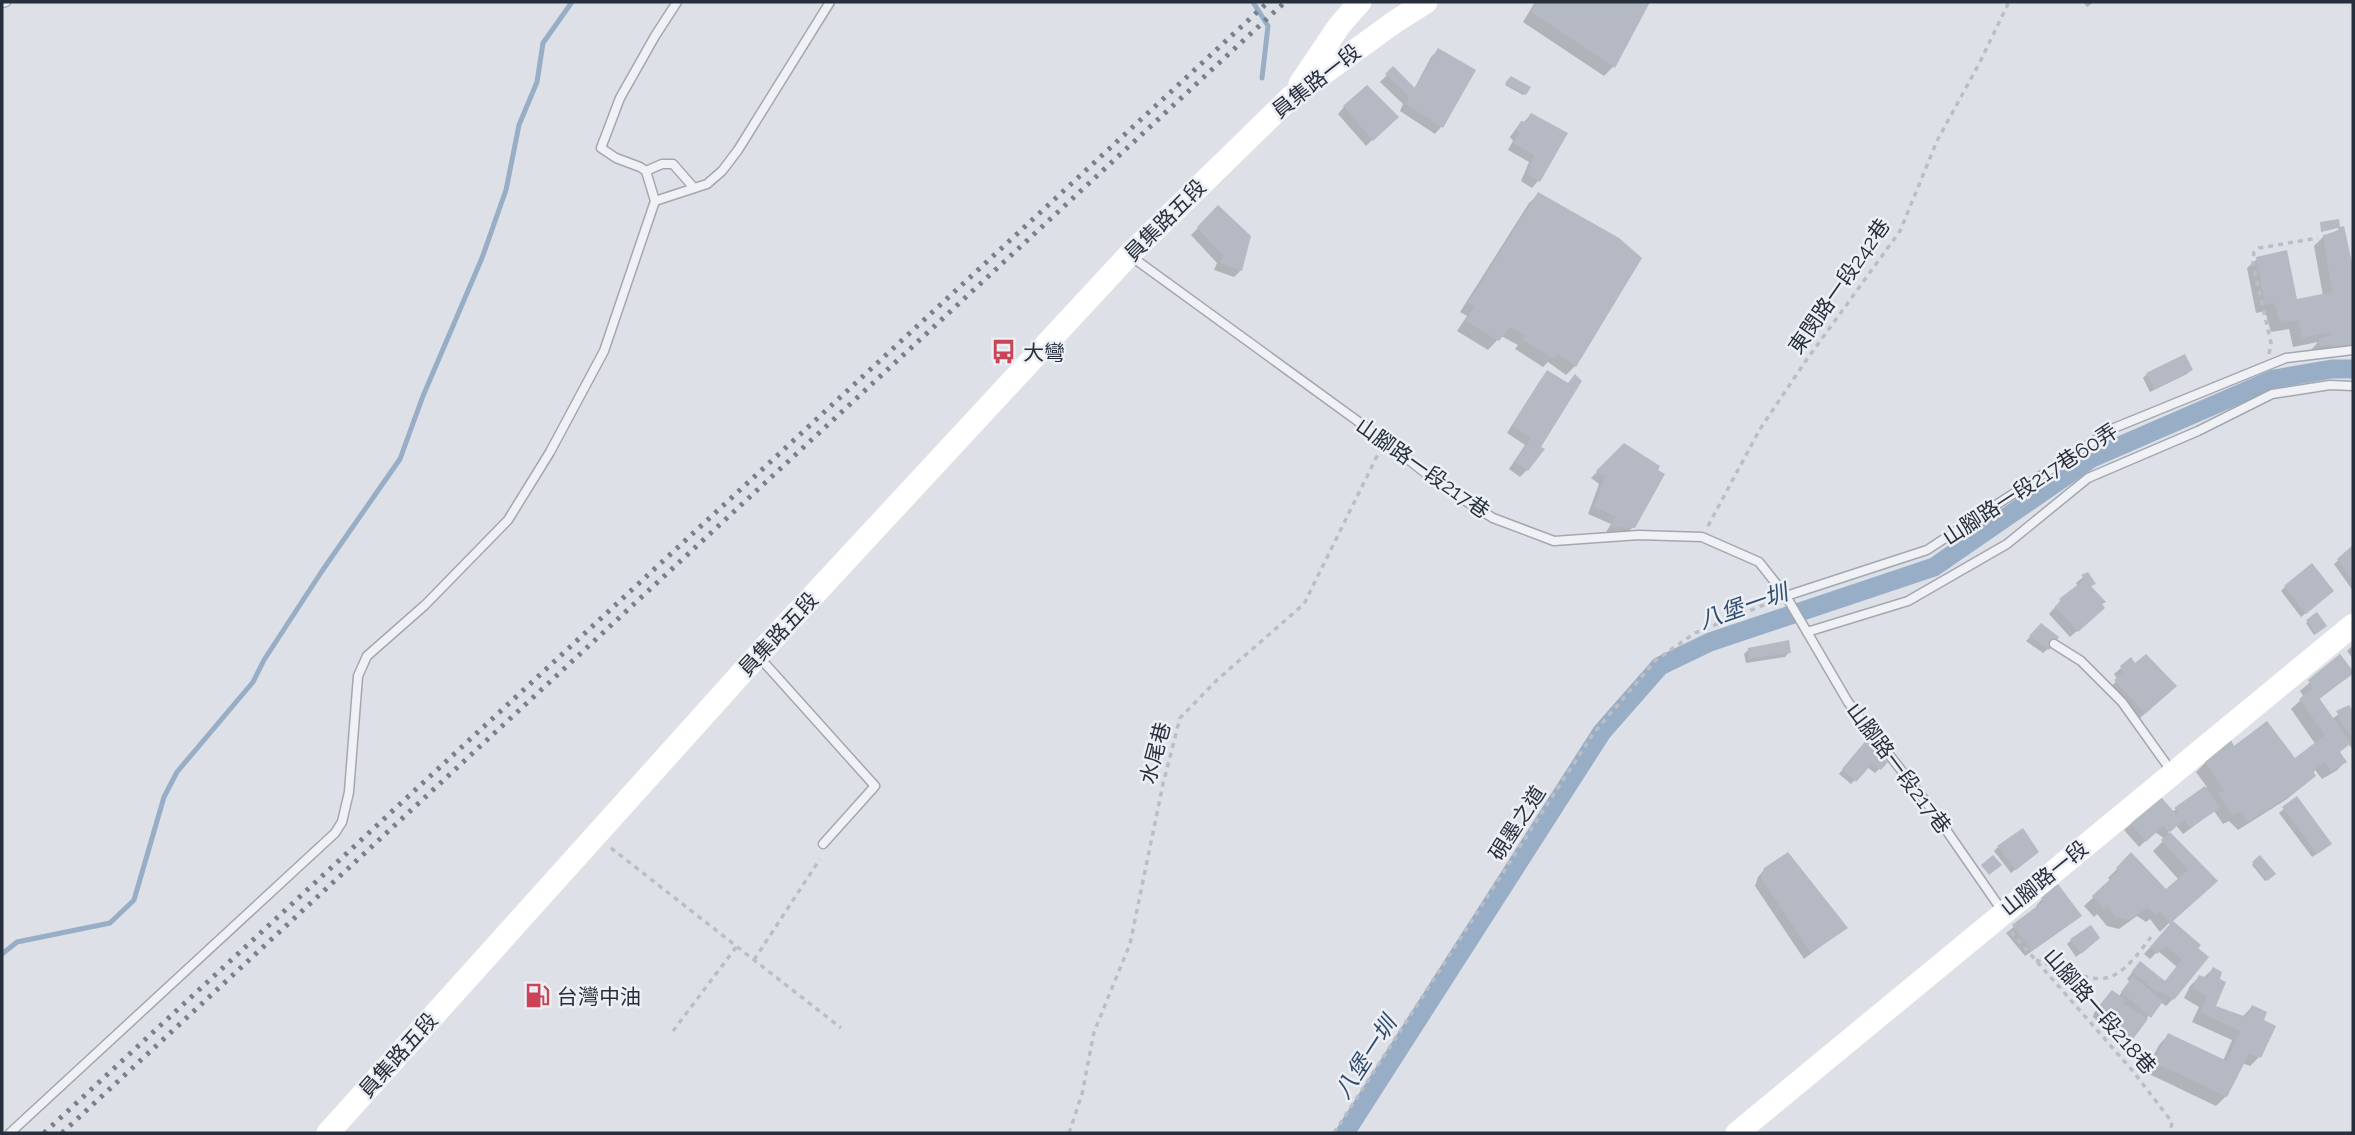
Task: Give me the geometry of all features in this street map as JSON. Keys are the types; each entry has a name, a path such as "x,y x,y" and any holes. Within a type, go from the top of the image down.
{"main road":[{"path":"1291,97 1339,26 1360,2"},
{"name":"員集路一段","path":"1240,146 1291,97 1426,2"},
{"name":"員集路五段","path":"328,1133 758,655 1129,255 1240,146"},
{"name":"山腳路一段","path":"1737,1133 2353,625"}],"lane":[{"path":"10,1133 335,833 342,822 349,792 358,677 366,656 425,605 508,520 550,452 604,351 655,201 646,172 601,148 620,98 677,2"},
{"path":"655,201 707,184 722,171 830,2"},
{"path":"646,172 662,164 673,164 694,188"},
{"name":"山腳路一段217巷","path":"1129,255 1385,441 1443,487 1493,518 1554,541 1639,535 1702,537 1759,562 1786,596 1848,702 1933,811 2003,912"},
{"name":"山腳路一段217巷60弄","path":"1786,596 1927,550 2114,428 2286,358 2353,350"},
{"path":"1807,632 1908,601 2007,544 2088,478 2197,431 2272,394 2330,385 2353,386"},
{"path":"2054,644 2081,661 2122,702 2173,774"},
{"path":"758,655 875,786 823,844"}],"path":[{"name":"東閔路一段242巷","path":"1702,537 1760,429 1900,231 1937,141 2009,2"},
{"path":"2266,366 2271,344 2253,264 2253,252 2259,248 2318,237"},
{"name":"水尾巷","path":"1069,1133 1082,1094 1094,1032 1130,944 1163,784 1180,718 1218,679 1304,604 1385,441"},
{"name":"硯墨之道","path":"1334,1133 1602,724 1656,660 1695,633 1786,596"},
{"path":"596,835 841,1028"},
{"path":"754,960 820,859"},
{"name":"山腳路一段218巷","path":"2003,912 2004,925 2132,1070 2172,1122 2170,1133"},
{"path":"2034,960 2091,978 2107,978 2124,968 2151,937"},
{"path":"673,1031 737,946"}],"building":[{"path":"1537,2 1650,2 1615,68 1531,12"},
{"path":"1438,48 1476,70 1443,128 1406,104 1409,96 1385,74 1393,66 1415,88"},
{"path":"1511,76 1531,87 1526,95 1505,83"},
{"path":"1367,85 1399,117 1373,141 1343,106"},
{"path":"1531,113 1568,133 1540,182 1527,174 1534,155 1513,143 1519,133 1515,130"},
{"path":"1538,192 1619,238 1642,258 1576,367 1558,354 1554,359 1522,339 1526,336 1510,327 1499,341 1465,321 1475,306 1468,303"},
{"path":"1218,205 1251,236 1242,271 1220,263 1223,256 1197,227"},
{"path":"2339,219 2340,227 2344,226 2353,267 2353,346 2334,348 2332,344 2320,346 2319,339 2330,335 2329,333 2302,338 2298,320 2280,323 2274,303 2265,305 2256,257 2287,250 2297,299 2332,292 2323,235 2339,231 2338,228 2321,232 2320,222"},
{"path":"2185,354 2193,370 2155,389 2146,373"},
{"path":"1547,370 1568,383 1575,374 1582,381 1541,447 1545,449 1528,471 1515,462 1531,438 1512,425"},
{"path":"1624,443 1660,466 1658,470 1665,474 1635,528 1610,527 1616,517 1594,507 1605,477 1596,471"},
{"path":"2353,545 2353,581 2337,559"},
{"path":"2312,563 2334,591 2306,614 2284,586"},
{"path":"2088,572 2096,584 2091,586 2106,602 2102,604 2105,608 2078,632 2055,606 2061,602 2059,599 2085,579 2081,575"},
{"path":"2317,612 2327,626 2316,634 2306,620"},
{"path":"2041,623 2059,637 2049,650 2029,636"},
{"path":"1789,640 1791,653 1749,659 1748,648"},
{"path":"2146,654 2177,686 2145,714 2114,680 2124,673 2120,666 2131,657 2135,663"},
{"path":"2340,654 2353,674 2319,698 2351,743 2340,752 2347,762 2332,771 2325,762 2313,771 2316,776 2248,822 2239,812 2233,816 2218,794 2224,790 2204,761 2231,740 2234,746 2267,721 2295,758 2325,735 2299,699 2313,689 2308,680"},
{"path":"2349,705 2353,711 2353,740 2336,711"},
{"path":"1868,738 1878,752 1877,755 1888,762 1881,770 1872,764 1856,782 1842,769"},
{"path":"2205,786 2220,808 2190,828 2184,820 2170,832 2163,826 2146,842 2130,822 2161,797 2176,814 2178,811 2174,808"},
{"path":"2297,796 2332,844 2317,854 2282,807"},
{"path":"2023,828 2039,852 2016,870 1997,846"},
{"path":"2170,832 2218,881 2173,921 2201,945 2198,948 2209,957 2174,1000 2161,991 2157,993 2132,971 2140,961 2165,981 2182,959 2166,946 2157,954 2150,947 2170,924 2160,911 2156,914 2147,908 2129,920 2116,917 2107,906 2104,909 2092,896 2119,871 2116,868 2131,852 2166,889 2188,870 2161,840"},
{"path":"1788,852 1848,928 1811,953 1761,878 1764,868"},
{"path":"1993,855 2002,865 1989,875 1981,865"},
{"path":"2260,855 2276,874 2267,881 2252,862"},
{"path":"2058,884 2082,916 2032,951 2012,925 2044,901 2041,898"},
{"path":"2091,925 2100,938 2081,954 2070,939"},
{"path":"2213,967 2222,972 2220,979 2226,982 2216,1006 2246,1017 2252,1005 2267,1012 2264,1020 2276,1026 2261,1058 2249,1054 2227,1097 2153,1062 2168,1033 2227,1061 2240,1031 2200,1012 2207,997 2192,988 2199,975 2207,978"},
{"path":"2133,976 2163,1001 2151,1018 2121,992"},
{"path":"2112,990 2126,1000 2123,1003 2148,1019 2133,1039 2096,1012"}],"waterway":[{"path":"2,954 17,942 110,923 134,900 164,797 177,772 253,682 264,660 322,571 400,459 423,396 482,258 506,190 519,125 537,82 543,43 572,2"},
{"path":"1253,2 1268,26 1262,78"},
{"name":"八堡一圳","path":"1345,1133 1602,732 1660,666 1710,642 1934,567 2092,458 2274,379 2332,369 2353,369"}],"railway":[{"path":"44,1133 1268,2"},
{"path":"62,1133 1285,2"}],"place":[{"name":"大彎","path":"1003,352"},
{"name":"台灣中油","path":"537,996"}]}
